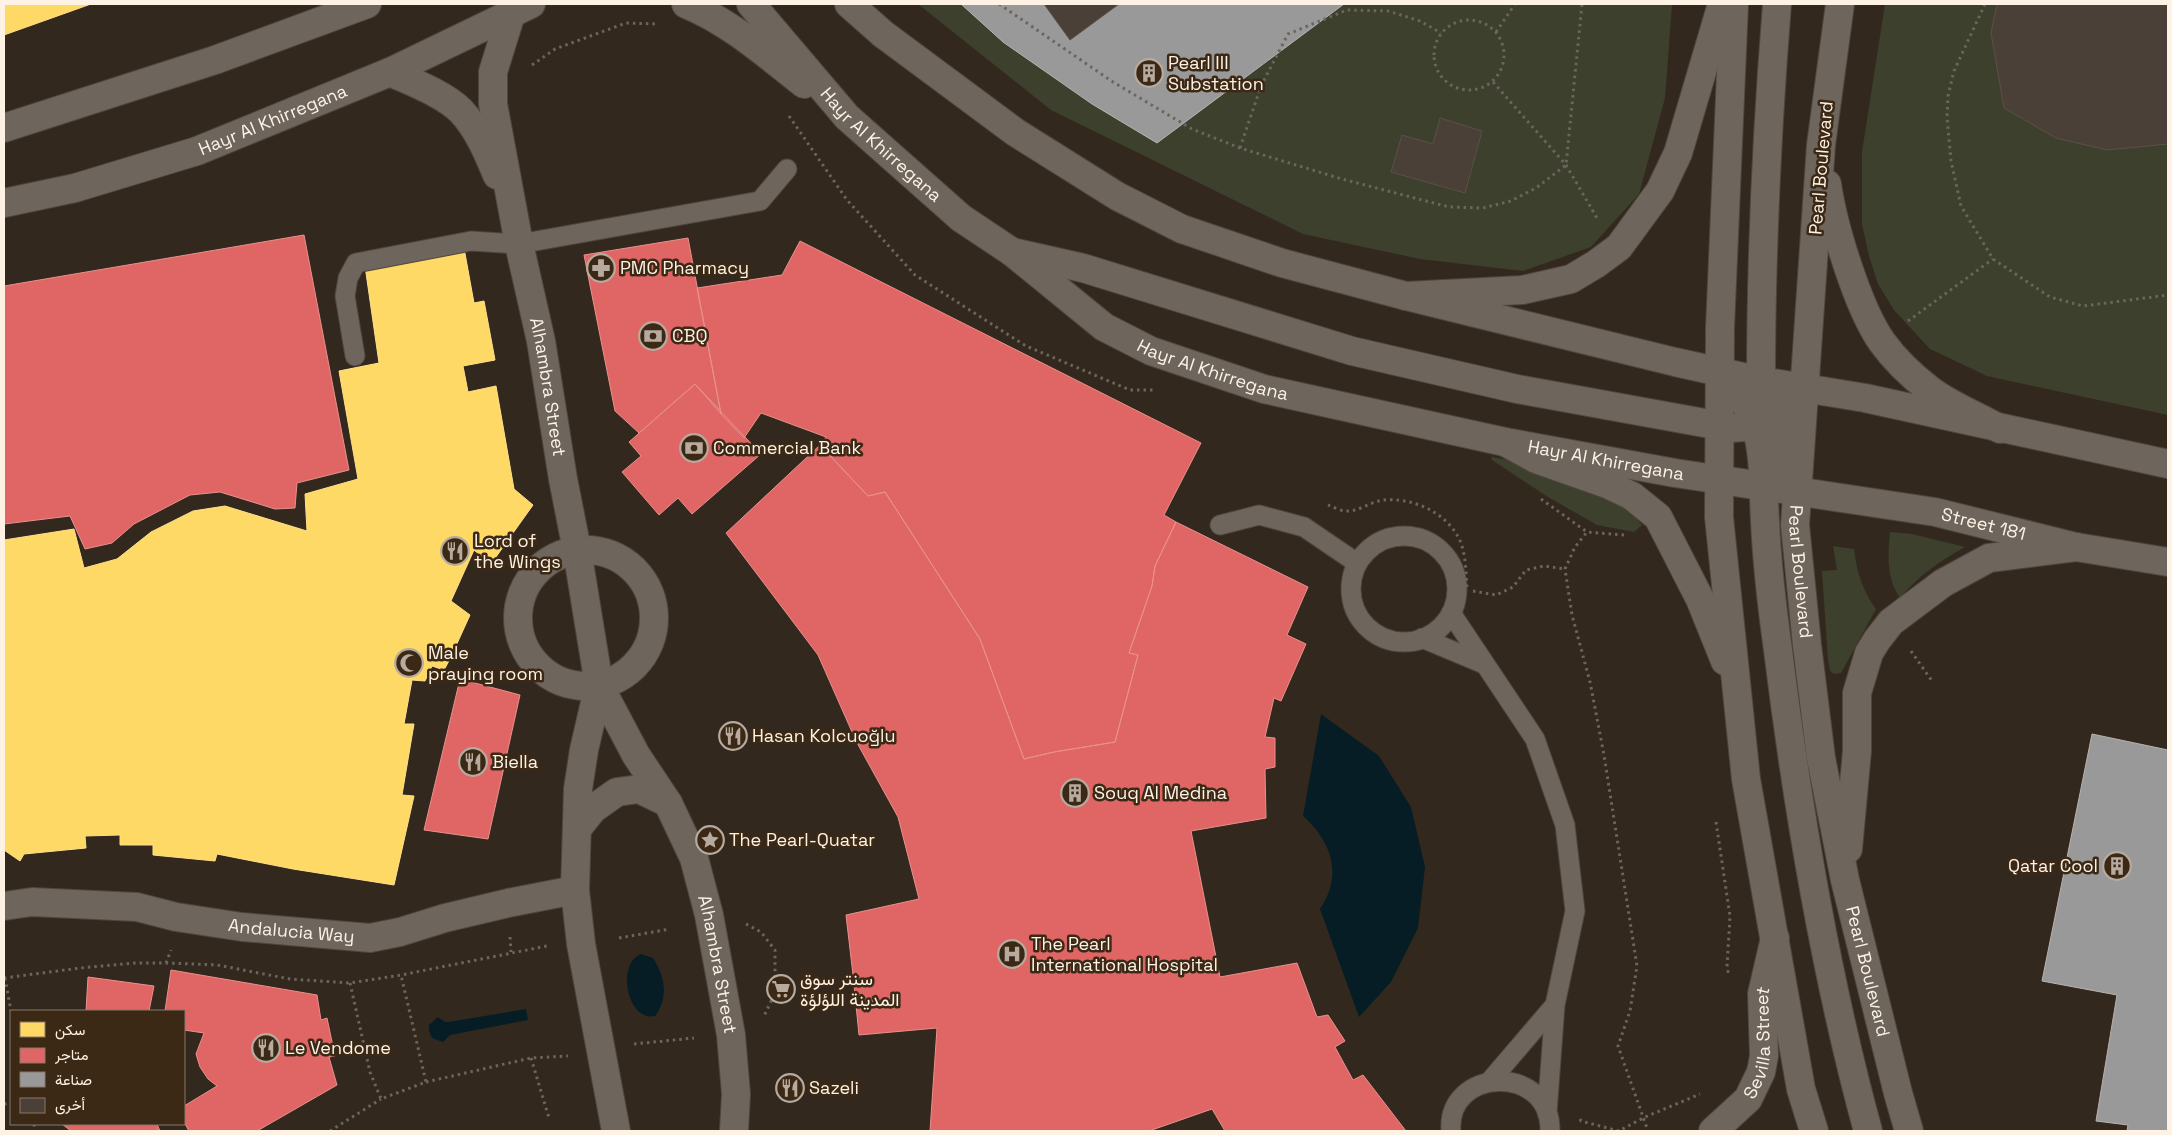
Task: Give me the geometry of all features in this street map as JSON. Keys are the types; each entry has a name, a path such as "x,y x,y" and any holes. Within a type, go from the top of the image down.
{"street":[{"path":"4,128 215,60 367,4"},
{"path":"686,4 712,16 736,32 847,117"},
{"name":"Hayr Al Khirregana","path":"751,4 847,117 961,218 1012,252 1104,327 1151,350 1264,389 1505,442 1720,480 1797,490"},
{"path":"849,4 883,34 1015,132 1116,196 1182,229 1282,263 1406,296 1720,372 1761,381 1865,398 2000,429 2168,464"},
{"path":"873,4 883,34"},
{"path":"1406,296 1522,290 1571,279 1596,264 1619,246 1660,191 1678,153 1722,4"},
{"path":"1734,4 1722,243 1719,517 1746,779 1800,1089 1814,1131"},
{"path":"1778,4 1766,164 1761,312 1761,381 1764,424 1761,457 1771,594 1788,737 1811,876 1851,1068 1868,1131"},
{"name":"Pearl Boulevard","path":"1840,4 1821,145 1796,526 1807,645 1822,758 1845,880 1895,1083 1910,1131"},
{"name":"Hayr Al Khirregana","path":"4,203 75,188 197,151 390,72 521,9"},
{"name":"Alhambra Street","path":"521,9 493,72 493,104 541,341 563,479 600,685 636,755 668,803 694,858 709,915 731,1035 736,1094 734,1131"},
{"name":"Alhambra Street","path":"390,72 429,90 460,110 488,153 518,234"},
{"path":"1821,145 1829,196 1842,247 1859,296 1882,342 1906,369 1931,391 2000,429"},
{"path":"1012,252 1084,268 1352,351 1517,389 1720,426 1732,428 1764,424 1785,412 1804,388"},
{"path":"1720,372 1764,424 1797,490"},
{"path":"1505,442 1536,459 1607,484 1632,496 1658,517 1700,599 1737,688"},
{"name":"Street 181","path":"1797,490 1935,512 2076,548 2168,562"},
{"path":"1845,880 1857,751 1857,693 1869,654 1877,640 1891,622 1942,583 1989,558 2076,548"},
{"path":"577,550 595,550 612,554 627,563 639,575 648,590 654,607 654,625 650,642 642,657 630,670 616,680 600,685 580,686 560,681 543,671 530,657 521,638 517,619 520,599 528,581 541,565 558,555 577,550"},
{"name":"Alhambra Street","path":"600,685 584,750 578,789 575,890 581,944 616,1131"},
{"path":"577,829 593,809 617,792 638,789 668,803"},
{"name":"Andalucia Way","path":"4,906 32,902 137,907 176,917 242,927 370,938 400,932 445,918 508,903 575,890"},
{"name":"Sevilla Street","path":"1713,1131 1748,1098 1761,1072 1764,1056 1762,994 1775,938"}],"lane":[{"path":"355,356 345,296 348,278 356,263 471,241 760,201 787,169"},
{"path":"1220,525 1260,515 1304,527 1357,563"},
{"path":"1401,536 1419,538 1436,546 1448,560 1456,576 1456,595 1451,612 1434,633 1422,638 1404,642 1386,639 1370,630 1358,616 1352,599 1351,581 1357,563 1368,549 1384,540 1401,536"},
{"path":"1451,612 1535,739 1565,825 1575,911 1555,1005 1547,1113 1550,1131"},
{"path":"1422,638 1484,664"},
{"path":"1490,1081 1555,1005"},
{"path":"1451,1131 1454,1112 1462,1098 1475,1088 1490,1081 1504,1080 1524,1086 1541,1100 1547,1113"}],"path":[{"path":"999,4 1121,86 1192,129 1240,148 1342,179 1449,207 1484,208 1511,201 1536,188 1566,165 1582,4"},
{"path":"1496,32 1515,4"},
{"path":"1985,4 1954,71 1948,96 1947,116 1951,161 1960,206 1993,259 2050,297 2082,306 2168,295"},
{"path":"1240,148 1261,86 1288,34 1347,10 1388,11 1420,21 1441,33"},
{"path":"1468,19 1488,25 1496,32 1505,52 1504,63 1500,73 1493,82 1474,90 1464,90 1446,82 1439,73 1434,53 1441,33 1454,24 1468,19"},
{"path":"1493,82 1566,165 1599,222"},
{"path":"1921,311 1993,259"},
{"path":"1630,537 1587,532 1575,547 1565,569 1572,615 1590,682 1602,746 1637,966 1630,1011 1618,1046 1648,1131"},
{"path":"1467,590 1496,595 1513,587 1526,570 1544,566 1565,569"},
{"path":"1716,819 1730,916 1728,967"},
{"path":"741,921 761,932 775,950 775,993 763,1017"},
{"path":"509,929 510,952"},
{"path":"619,938 670,929"},
{"path":"12,1010 4,978 33,975"},
{"path":"401,975 426,1082"},
{"path":"350,983 370,1072 381,1099"},
{"path":"632,1045 694,1038"},
{"path":"330,1131 381,1099 426,1082 531,1058 571,1056"},
{"path":"531,1058 549,1118"}],"green space":[{"path":"918,4 1672,4 1665,98 1639,194 1591,247 1523,271 1420,259 1303,234 1051,110"},
{"path":"1885,4 2168,4 2168,415 1987,376 1930,349 1894,310 1878,284 1862,224 1862,152"},
{"path":"1491,457 1548,468 1588,481 1613,499 1642,525 1634,532 1597,525 1548,497 1492,460"},
{"path":"1890,532 1912,534 1965,547 1930,569 1900,598 1895,590 1890,574"},
{"path":"1833,546 1854,549 1861,580 1867,595 1876,609 1841,673 1834,674 1830,671 1828,659 1822,571 1837,570"}],"water":[{"path":"1321,714 1379,756 1411,807 1425,867 1418,928 1391,982 1359,1017 1320,909 1331,884 1331,860 1321,837 1303,816"},
{"path":"641,954 653,958 663,980 664,994 655,1016 645,1015 637,1010 628,991 627,979 629,968 633,959"},
{"path":"526,1009 528,1020 450,1035 443,1042 432,1038 429,1031 429,1025 438,1017 445,1022 449,1022"}],"building: سكن":[{"path":"4,4 91,4 4,35"},
{"path":"464,248 474,303 484,301 495,360 463,366 468,392 496,386 514,489 533,505 491,564 474,550 451,601 470,615 450,659 444,670 432,666 425,681 412,680 404,724 414,724 402,795 414,796 394,885 293,869 217,854 215,861 153,855 153,845 120,845 120,835 85,836 86,848 24,854 20,861 4,850 4,540 74,529 84,568 117,559 151,532 193,511 225,506 307,531 305,494 358,479 339,371 379,363 365,266"}],"building: متاجر":[{"path":"304,235 349,470 297,483 295,508 275,509 220,492 190,495 134,524 112,543 85,549 70,516 4,524 4,286"},
{"name":"CBQ","path":"688,238 721,414 695,384 639,433 615,411 584,255"},
{"path":"800,241 1201,443 1164,515 1176,522 1155,566 1152,586 1129,653 1138,655 1115,742 1024,759 980,639 885,492 868,496 820,445 826,437 761,413 744,438 721,414 697,288 782,275"},
{"name":"Commercial Bank","path":"695,384 761,454 692,514 678,498 659,515 622,472 641,456 629,442"},
{"name":"Souq Al Medina","path":"820,445 868,496 885,492 980,639 1024,759 1115,742 1138,655 1129,653 1152,586 1155,566 1176,522 1308,587 1287,635 1306,644 1281,701 1274,698 1265,737 1275,738 1275,767 1265,769 1266,818 1191,831 1220,977 1297,963 1317,1017 1328,1015 1345,1041 1335,1047 1353,1080 1363,1075 1406,1131 1225,1131 1212,1109 1149,1131 930,1131 937,1028 859,1035 846,915 919,899 898,817 856,741 818,655 726,533"},
{"name":"Biella","path":"460,679 520,695 488,839 424,830"},
{"name":"Le Vendome","path":"171,970 317,995 321,1020 327,1018 335,1056 329,1057 337,1085 257,1131 189,1131 185,1124 185,1105 217,1086 208,1079 200,1067 196,1054 204,1033 185,1030 185,1010 165,1010"},
{"path":"88,977 154,986 149,1010 86,1010"},
{"path":"63,1125 157,1125 160,1131 71,1131"}],"building: صناعة":[{"name":"Pearl III Substation","path":"961,4 1344,4 1157,143 1092,104 1003,42"},
{"name":"Qatar Cool","path":"2092,734 2168,750 2168,1131 2127,1131 2128,1125 2096,1121 2117,995 2042,981"}],"building: أخرى":[{"path":"1044,4 1119,4 1070,40"},
{"path":"1997,4 2168,4 2168,144 2107,150 2056,138 2004,108 1991,33"},
{"path":"1440,118 1482,131 1465,193 1391,172 1402,135 1433,144"}],"place":[{"name":"Pearl III Substation","path":"1149,73"},
{"name":"PMC Pharmacy","path":"601,268"},
{"name":"CBQ","path":"653,336"},
{"name":"Commercial Bank","path":"694,448"},
{"name":"Lord of the Wings","path":"455,551"},
{"name":"Male praying room","path":"409,663"},
{"name":"Hasan Kolcuoğlu","path":"733,736"},
{"name":"Biella","path":"473,762"},
{"name":"Souq Al Medina","path":"1075,793"},
{"name":"The Pearl-Quatar","path":"710,840"},
{"name":"Qatar Cool","path":"2117,866"},
{"name":"The Pearl International Hospital","path":"1012,954"},
{"name":"سنتر سوق المدينة اللؤلؤة","path":"781,989"},
{"name":"Le Vendome","path":"266,1048"},
{"name":"Sazeli","path":"790,1088"}]}
